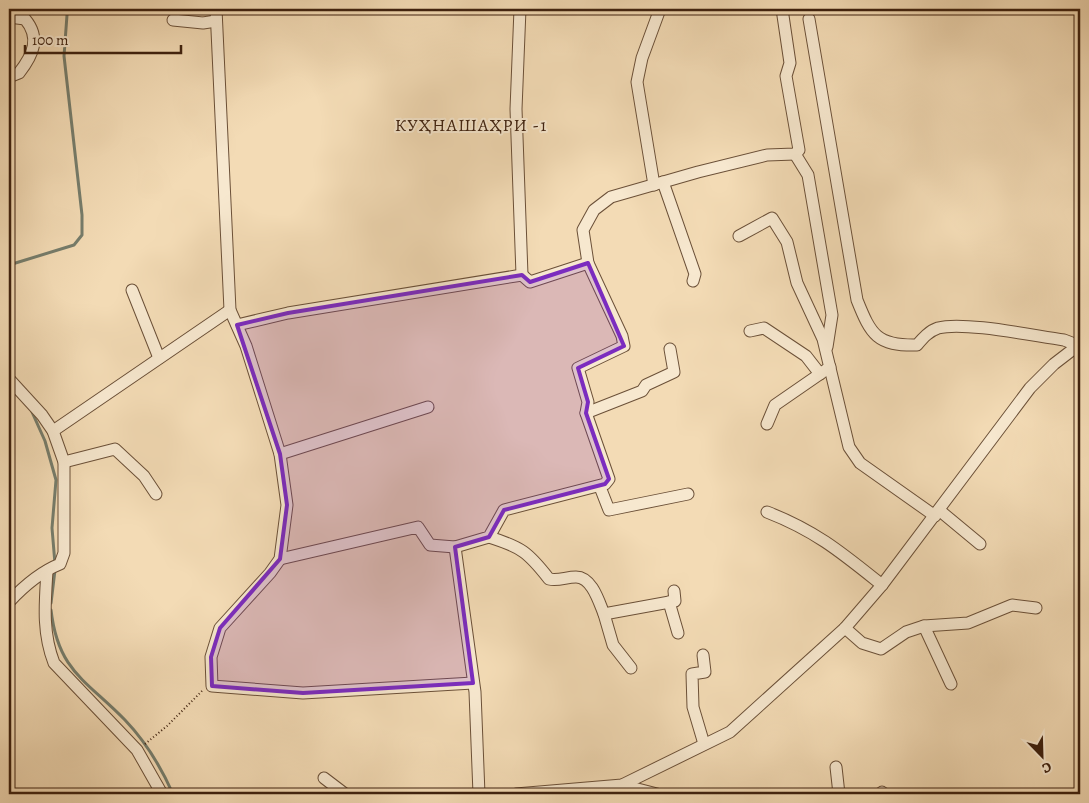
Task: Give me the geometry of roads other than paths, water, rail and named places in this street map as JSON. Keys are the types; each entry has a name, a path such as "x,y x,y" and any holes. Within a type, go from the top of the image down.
{"street":[{"path":"216,9 230,310 246,346 280,454 287,505 280,559 270,573 220,628 211,657 212,686 303,693 473,682"},
{"path":"520,9 516,109 522,275 530,282 588,263"},
{"path":"660,9 642,58 637,82 659,183 695,274 693,281"},
{"path":"488,537 504,510 600,487 609,479 586,412 588,402 578,368 624,346 622,336 588,263 583,230 594,210 610,197 767,155 795,154 799,150 786,76 790,62 782,9"},
{"path":"9,17 25,19 34,29 34,46 19,73 9,77"},
{"path":"809,19 857,300 866,323 875,336 898,345 917,345 925,335 937,328 961,326 1064,340 1079,344"},
{"path":"173,20 203,23 216,21"},
{"path":"795,154 808,174 832,315 825,370 849,447 860,463 937,513 980,544"},
{"path":"739,236 772,218 787,242 797,283 823,339 826,353"},
{"path":"237,325 288,313 522,275"},
{"path":"132,290 159,358"},
{"path":"53,431 230,310"},
{"path":"750,331 764,328 825,370"},
{"path":"622,785 730,732 845,628 882,585 1030,388 1054,364 1079,344"},
{"path":"586,412 642,391 646,385 674,372 670,349"},
{"path":"767,424 775,404 825,370"},
{"path":"9,379 42,415 53,431 64,462 64,553 53,568 23,587 9,602"},
{"path":"280,454 428,407"},
{"path":"64,462 115,449 144,476 156,494"},
{"path":"600,487 609,510 688,494"},
{"path":"767,512 793,522 826,540 882,585"},
{"path":"280,559 418,527 430,545 455,547 488,537 513,545 531,556 548,579 558,580 578,577 586,581 592,588 604,614 613,645 631,668"},
{"path":"455,547 473,682 479,794"},
{"path":"53,568 44,617 47,646 54,663 137,750 162,794"},
{"path":"604,614 671,596 678,633"},
{"path":"845,628 862,644 881,649 906,632 924,626 968,623 1012,605 1036,608"},
{"path":"924,626 951,684"},
{"path":"703,655 705,672 692,674 693,707 704,744"},
{"path":"836,767 839,794"},
{"path":"324,778 345,794"},
{"path":"516,794 622,785 657,794"}],"waterway":[{"path":"9,265 74,245 82,235 82,215 64,56 67,15 70,9"},
{"path":"32,412 45,441 56,480 52,528 55,564"},
{"path":"51,603 55,570"},
{"path":"51,610 60,647 67,661 86,684 125,720 140,737 158,765 173,794"}],"district":[{"name":"КУҲНАШАҲРИ -1","path":"471,125"}]}
